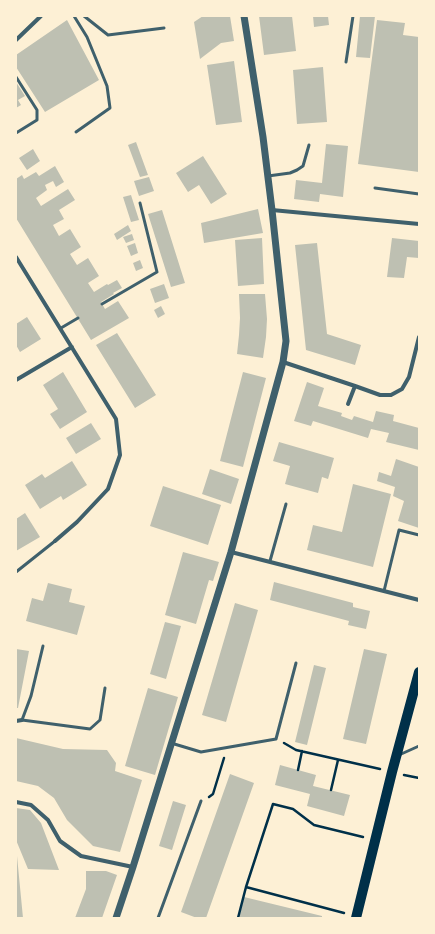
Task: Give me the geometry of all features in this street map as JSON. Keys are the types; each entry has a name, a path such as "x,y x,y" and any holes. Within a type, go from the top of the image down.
{"main road":[{"path":"356,917 392,772 419,672"}],"street":[{"path":"16,40 40,16"},
{"path":"116,918 231,552 283,362 286,341 268,176 244,16"},
{"path":"272,210 419,224"},
{"path":"16,257 116,419 120,455 108,489 77,522 55,541"},
{"path":"283,362 380,395 391,395 402,389 409,378 419,337"},
{"path":"16,380 72,347"},
{"path":"348,404 355,386"},
{"path":"231,552 419,600"},
{"path":"16,721 22,720"},
{"path":"16,802 31,806 48,820 60,841 81,856 133,867"}],"lane":[{"path":"74,16 86,37 107,86 110,108 76,132"},
{"path":"84,16 108,35 164,28"},
{"path":"346,62 353,16"},
{"path":"16,77 37,110 37,120 16,133"},
{"path":"268,176 290,173 303,166 309,144"},
{"path":"375,188 419,194"},
{"path":"102,304 157,272 140,203"},
{"path":"60,328 78,318"},
{"path":"270,561 286,504"},
{"path":"384,591 399,530 419,535"},
{"path":"16,572 55,541"},
{"path":"43,646 31,696 22,720 90,730 100,720 105,688"},
{"path":"171,743 201,752 276,739 296,663"},
{"path":"397,756 419,746"},
{"path":"158,918 202,801"}],"path":[{"path":"276,739 296,750 419,778"},
{"path":"202,801 213,794 227,747"},
{"path":"298,770 302,751"},
{"path":"331,790 338,760"},
{"path":"238,918 246,887 273,804 293,809 314,825 375,840"},
{"path":"246,887 356,917"}],"building":[{"path":"203,16 230,16 234,41 221,43 200,59 194,22"},
{"path":"259,16 292,16 296,51 264,55"},
{"path":"313,16 328,16 329,25 314,27"},
{"path":"360,16 375,16 370,58 356,57"},
{"path":"67,20 99,80 45,112 16,67 16,55"},
{"path":"377,20 405,23 403,35 419,37 419,172 358,164"},
{"path":"234,61 242,122 216,125 207,65"},
{"path":"323,67 327,122 297,124 293,70"},
{"path":"16,82 25,96 18,100 21,105 16,108"},
{"path":"136,142 148,175 140,177 128,145"},
{"path":"326,144 348,146 343,197 320,194 319,202 294,199 296,180 322,183"},
{"path":"33,149 40,161 27,170 19,158"},
{"path":"203,156 227,194 211,204 199,185 188,192 176,173"},
{"path":"55,166 64,182 56,187 53,181 45,185 47,190 36,198 41,206 68,189 75,200 59,210 64,219 53,225 59,236 70,229 81,247 70,254 77,265 88,258 99,276 88,283 94,292 117,280 122,288 101,302 105,309 118,301 129,318 91,340 16,218 16,179 22,175 24,179 36,172 39,176"},
{"path":"149,177 154,191 139,196 134,181"},
{"path":"131,195 139,220 131,222 123,197"},
{"path":"258,209 263,233 204,243 201,223"},
{"path":"162,210 185,283 171,287 148,214"},
{"path":"128,225 131,231 117,240 114,234"},
{"path":"132,234 134,240 126,243 123,237"},
{"path":"262,238 264,284 238,286 235,240"},
{"path":"392,238 419,241 419,258 407,257 404,278 387,277"},
{"path":"135,243 138,253 131,256 127,246"},
{"path":"317,243 327,334 361,345 355,365 306,350 295,245"},
{"path":"140,260 143,268 136,271 133,263"},
{"path":"164,284 169,298 155,303 150,289"},
{"path":"239,294 265,294 267,319 263,358 237,354 240,318"},
{"path":"161,306 165,314 158,318 154,310"},
{"path":"27,317 41,339 20,352 16,345 16,324"},
{"path":"117,333 156,395 135,408 96,345"},
{"path":"63,372 87,412 60,429 50,414 58,409 43,385"},
{"path":"243,372 266,378 243,467 220,461"},
{"path":"307,382 324,388 318,406 342,413 341,416 352,420 354,416 373,422 376,411 394,415 393,421 419,428 419,450 386,442 389,433 371,429 368,438 313,421 311,426 294,421"},
{"path":"91,423 101,439 76,454 66,438"},
{"path":"279,442 334,458 328,479 322,477 318,493 285,484 290,466 273,461"},
{"path":"396,459 419,467 419,528 398,521 404,501 393,496 395,487 377,481 379,472 391,476"},
{"path":"72,461 87,485 63,500 61,496 40,509 25,485 42,474 45,478"},
{"path":"210,469 239,479 231,504 202,494"},
{"path":"353,484 391,494 373,567 307,550 313,525 342,532"},
{"path":"163,486 221,505 208,545 150,526"},
{"path":"25,513 40,537 16,551 16,519"},
{"path":"183,552 219,562 213,581 209,580 196,624 165,615"},
{"path":"274,582 353,603 353,607 370,611 366,629 348,625 349,621 270,600"},
{"path":"48,583 72,589 69,602 85,606 77,635 26,621 32,598 43,601"},
{"path":"235,603 258,610 226,722 202,715"},
{"path":"165,622 181,626 166,679 150,674"},
{"path":"16,649 29,651 18,708 16,708"},
{"path":"364,649 387,654 366,744 343,739"},
{"path":"314,665 326,668 307,745 295,742"},
{"path":"148,688 178,697 155,775 125,766"},
{"path":"16,738 63,749 107,750 116,763 115,771 142,780 120,852 93,846 67,820 54,798 38,786 16,781"},
{"path":"280,765 316,775 313,786 350,795 344,816 307,806 310,794 275,785"},
{"path":"230,774 254,783 206,918 197,918 181,912"},
{"path":"173,801 186,805 172,850 159,846"},
{"path":"16,808 30,810 41,823 59,870 28,869 16,840"},
{"path":"17,856 23,918 16,918"},
{"path":"86,871 106,871 117,875 102,918 75,918 86,889"},
{"path":"244,897 322,916 322,918 239,918"}]}
